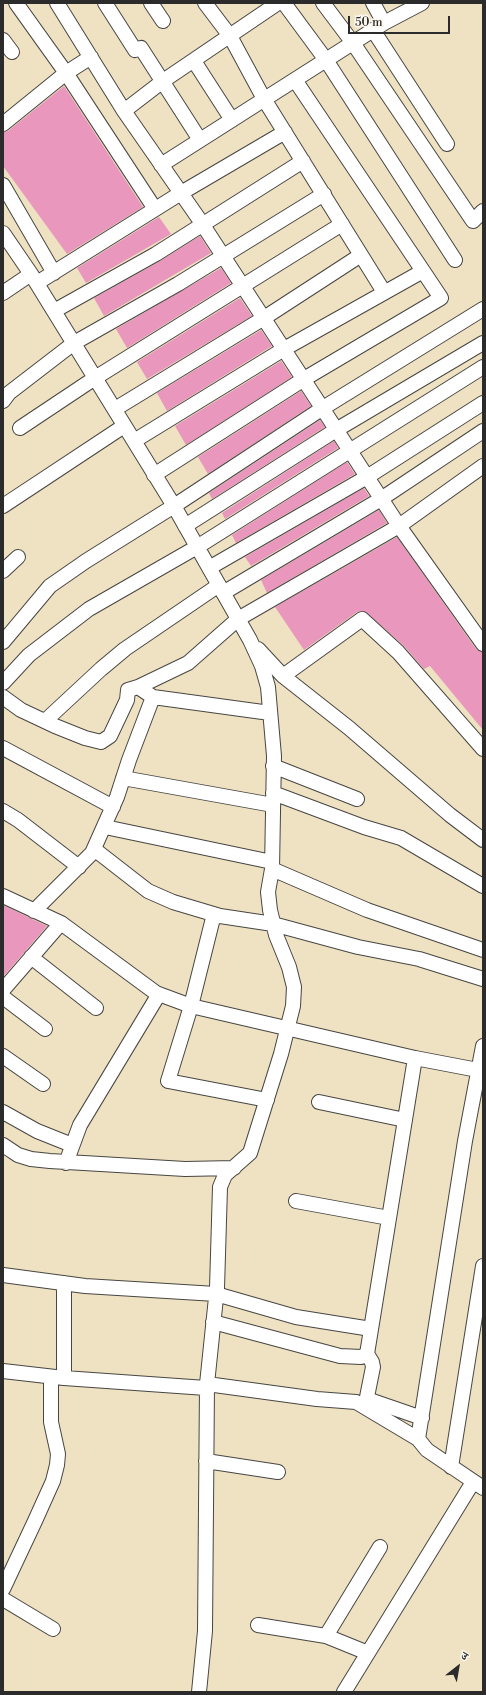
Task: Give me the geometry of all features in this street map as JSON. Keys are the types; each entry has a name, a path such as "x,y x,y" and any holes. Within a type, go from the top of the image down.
{"street":[{"path":"16,3 66,73 155,209"},
{"path":"57,3 124,111 243,286 381,499 483,644"},
{"path":"105,3 135,50 141,48 200,140"},
{"path":"151,3 163,21"},
{"path":"205,3 230,36 264,99 384,292"},
{"path":"124,111 163,81 194,62 278,3"},
{"path":"284,3 326,60 455,260"},
{"path":"323,3 353,43 473,221 483,211"},
{"path":"373,3 378,26 448,144"},
{"path":"161,165 378,26 422,3"},
{"path":"3,40 12,52"},
{"path":"3,124 66,73 91,57"},
{"path":"194,62 232,120"},
{"path":"154,475 304,379 441,298 295,80"},
{"path":"3,292 34,278 54,273 181,193 285,132"},
{"path":"54,311 156,254 303,161"},
{"path":"3,185 54,273"},
{"path":"3,401 9,393 74,343 223,256 324,194"},
{"path":"20,428 95,378 342,224"},
{"path":"3,233 34,278 174,506 250,640 262,666 268,687 274,766 272,866 268,892 270,910 276,935 289,967 294,986 293,1006 267,1100 250,1153 225,1175 220,1187 216,1294 206,1386 204,1631 199,1692"},
{"path":"114,409 264,318 361,255"},
{"path":"134,440 284,349 423,271"},
{"path":"3,642 50,586 86,561 174,506 323,408 483,309"},
{"path":"185,526 336,430 483,343"},
{"path":"3,683 29,655 88,609 197,547 351,452 483,367"},
{"path":"209,568 367,477 483,403"},
{"path":"3,506 124,426"},
{"path":"45,721 125,649 221,589 381,499 483,431"},
{"path":"3,697 21,710 85,738 101,742 110,736 127,700 128,690 138,687 188,663 238,619 399,526 483,466"},
{"path":"3,571 18,557"},
{"path":"283,676 362,619 398,652 483,749"},
{"path":"250,640 283,676 349,728 450,814 483,840"},
{"path":"138,687 152,697 270,713"},
{"path":"34,911 80,867 94,849 113,807 152,697"},
{"path":"3,748 113,807"},
{"path":"274,766 357,799"},
{"path":"123,778 273,799 401,838 483,886"},
{"path":"3,811 18,820 80,867"},
{"path":"105,826 272,866 367,910 483,950"},
{"path":"94,849 148,891 174,902 214,914 273,924 358,947 419,959 483,979"},
{"path":"3,896 61,923 159,994 191,1006 287,1027 415,1058 480,1070"},
{"path":"214,914 191,1006 168,1081 267,1100"},
{"path":"45,1029 4,990 61,923"},
{"path":"31,957 96,1008"},
{"path":"66,1163 80,1125 159,994"},
{"path":"418,1439 465,1141 480,1070 483,1046"},
{"path":"3,1056 43,1084"},
{"path":"366,1404 373,1367 367,1354 415,1058"},
{"path":"319,1102 405,1120"},
{"path":"3,1112 37,1131 72,1145"},
{"path":"3,1145 18,1155 31,1159 66,1163 185,1169 234,1168"},
{"path":"296,1201 389,1218"},
{"path":"451,1467 480,1302 483,1266"},
{"path":"3,1276 85,1286 216,1294 296,1317 371,1330"},
{"path":"3,1589 36,1521 53,1481 57,1465 58,1454 51,1422 57,1377 64,1283"},
{"path":"213,1322 340,1356 361,1357 367,1354"},
{"path":"3,1372 57,1377 206,1386 356,1402 422,1418"},
{"path":"344,1692 478,1485 427,1450 418,1439 366,1404"},
{"path":"206,1461 278,1472"},
{"path":"326,1636 380,1547"},
{"path":"3,1599 53,1629"},
{"path":"258,1625 326,1636 368,1653"}],"building":[{"path":"64,86 143,207 67,254 3,166 3,132 8,131"},
{"path":"159,217 171,234 86,283 77,268"},
{"path":"200,236 211,253 104,316 94,298 160,261"},
{"path":"221,268 231,283 127,348 116,329"},
{"path":"240,298 252,316 147,379 137,362"},
{"path":"261,330 272,346 167,411 157,393"},
{"path":"281,361 292,377 186,445 175,426"},
{"path":"301,391 311,406 208,474 198,457"},
{"path":"320,420 325,427 212,499 209,493"},
{"path":"334,441 338,448 225,519 222,513"},
{"path":"347,462 355,474 236,543 232,535"},
{"path":"364,488 369,496 251,566 245,557"},
{"path":"379,510 387,523 267,593 261,580"},
{"path":"397,537 476,649 483,652 483,730 430,666 424,669 404,646 367,613 361,611 357,612 304,650 275,607"},
{"path":"3,905 47,926 3,977"}]}
